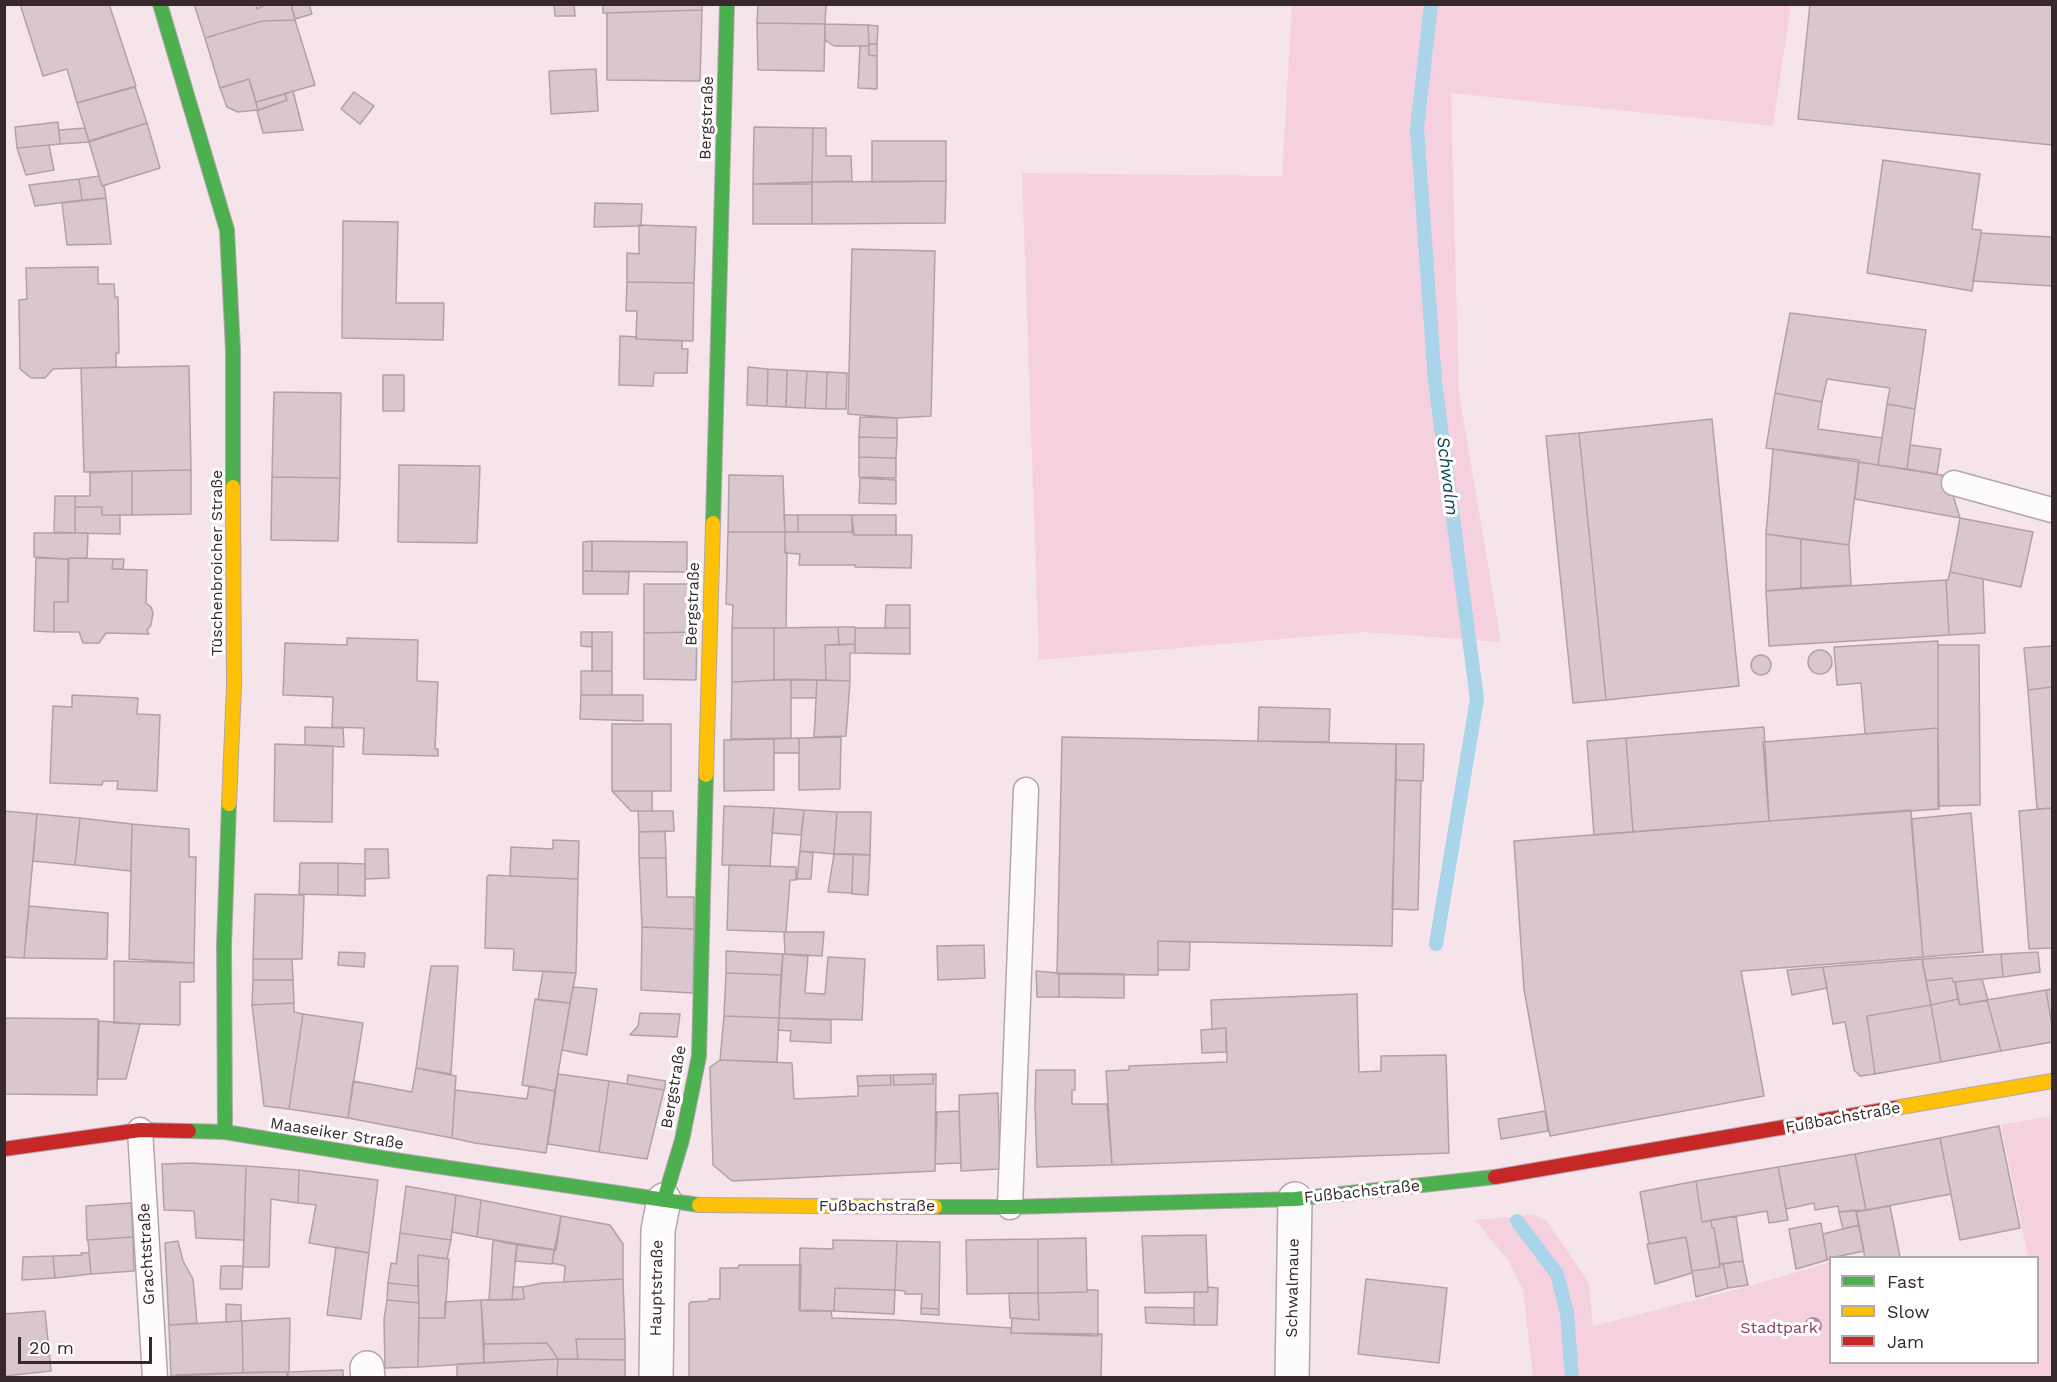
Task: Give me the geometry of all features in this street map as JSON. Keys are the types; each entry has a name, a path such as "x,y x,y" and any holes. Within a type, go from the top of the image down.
{"street":[{"name":"Tüschenbroicher Straße","path":"160,4 227,230 233,350 234,686 224,945 225,1132"},
{"name":"Bergstraße","path":"664,1200 682,1140 699,1056 726,4"},
{"name":"Fußbachstraße","path":"664,1200 699,1205 1010,1207 1295,1199 1475,1180 1537,1171 2052,1081"},
{"name":"Maaseiker Straße","path":"4,1149 140,1130 225,1132 664,1200"},
{"name":"Schwalmaue","path":"1292,1377 1295,1199"},
{"name":"Hauptstraße","path":"656,1377 658,1230 664,1200"}],"lane":[{"path":"1954,483 2052,510"},
{"path":"1010,1207 1013,875 1026,790"},
{"name":"Grachtstraße","path":"140,1130 155,1377"}],"green space":[{"path":"1292,5 1791,5 1773,126 1451,93 1459,393 1501,642 1364,632 1039,660 1022,173 1282,176"},
{"name":"Stadtpark","path":"2052,1116 2052,1375 2049,1377 1533,1377 1523,1290 1508,1260 1475,1220 1532,1215 1546,1220 1589,1283 1593,1326 1750,1286 1829,1262 1829,1364 2039,1364 2039,1256 2028,1256 2001,1125"}],"building":[{"path":"20,4 109,4 136,86 77,103 67,69 43,76"},
{"path":"194,4 256,4 257,9 266,4 291,4 295,20 262,21 205,38"},
{"path":"291,4 309,4 312,14 295,19"},
{"path":"554,4 574,4 575,16 555,16"},
{"path":"603,4 702,4 702,10 603,13"},
{"path":"758,4 826,4 825,24 757,23"},
{"path":"1810,4 2052,4 2052,145 1798,119"},
{"path":"702,10 700,81 607,80 607,13"},
{"path":"295,20 315,85 256,102 249,79 220,88 205,38 262,21"},
{"path":"757,23 825,24 824,71 758,70"},
{"path":"825,24 868,25 869,46 834,46 825,40"},
{"path":"868,25 878,26 877,44 869,44"},
{"path":"869,44 877,44 877,56 869,55"},
{"path":"860,46 869,46 869,55 877,56 877,89 858,88"},
{"path":"596,69 598,111 551,114 549,71"},
{"path":"249,79 258,110 238,112 227,107 220,88"},
{"path":"135,87 147,123 89,141 77,103"},
{"path":"293,91 303,130 263,133 257,111 287,100 285,94"},
{"path":"354,92 374,106 360,124 341,109"},
{"path":"285,94 287,100 258,110 256,102"},
{"path":"58,122 60,144 17,148 15,127"},
{"path":"147,123 160,168 102,186 89,142"},
{"path":"754,127 813,128 812,182 753,184"},
{"path":"85,128 89,142 60,144 59,130"},
{"path":"813,128 826,128 826,156 851,156 852,181 812,182"},
{"path":"872,141 946,141 946,181 872,182"},
{"path":"49,145 54,170 26,175 17,148"},
{"path":"1883,160 1980,174 1972,229 1981,230 1981,233 1972,291 1867,273"},
{"path":"99,176 106,198 82,200 79,179"},
{"path":"79,179 82,200 35,206 29,185"},
{"path":"946,181 945,223 812,224 812,182"},
{"path":"753,184 812,184 812,224 753,224"},
{"path":"106,198 111,244 67,245 62,203"},
{"path":"595,203 642,204 641,226 594,227"},
{"path":"343,221 398,222 396,303 444,303 443,340 342,338"},
{"path":"639,225 696,227 694,283 627,282 627,253 639,254"},
{"path":"1981,233 2052,237 2052,286 1973,281"},
{"path":"852,249 935,251 931,416 897,418 848,414"},
{"path":"98,267 98,284 114,284 115,297 118,297 119,353 116,353 116,367 53,369 45,378 31,378 20,369 19,300 27,299 26,268"},
{"path":"627,282 694,283 693,341 636,339 637,311 626,311"},
{"path":"1790,313 1926,330 1915,409 1887,404 1890,388 1827,379 1822,402 1775,393"},
{"path":"620,336 682,341 682,349 688,349 687,373 654,373 653,386 619,385"},
{"path":"189,366 191,470 84,472 81,368"},
{"path":"748,367 768,369 767,406 747,405"},
{"path":"768,369 787,370 786,407 767,406"},
{"path":"787,370 807,371 805,408 786,407"},
{"path":"807,371 827,372 826,409 805,408"},
{"path":"827,372 847,373 846,409 826,409"},
{"path":"383,375 404,375 404,411 383,411"},
{"path":"274,392 341,393 340,478 272,477"},
{"path":"1775,393 1822,402 1818,429 1882,438 1878,465 1766,448"},
{"path":"1887,404 1915,409 1907,469 1878,465"},
{"path":"860,417 897,418 897,438 859,437"},
{"path":"1712,419 1739,686 1606,700 1579,433"},
{"path":"1579,433 1606,700 1573,703 1546,436"},
{"path":"859,437 897,438 896,458 859,457"},
{"path":"1910,445 1941,449 1937,474 1907,469"},
{"path":"1773,449 1859,460 1849,545 1766,534"},
{"path":"859,457 896,458 896,478 859,477"},
{"path":"1859,462 1947,476 1960,518 1855,499"},
{"path":"399,465 480,466 477,543 398,542"},
{"path":"191,470 191,514 132,515 132,471"},
{"path":"132,471 132,515 102,515 102,507 75,507 75,496 90,496 90,473"},
{"path":"729,475 783,476 785,532 728,532"},
{"path":"272,477 340,478 338,541 271,540"},
{"path":"860,478 896,480 896,504 859,503"},
{"path":"55,496 75,496 75,533 54,532"},
{"path":"75,507 102,507 102,515 120,515 120,534 75,533"},
{"path":"784,515 798,515 798,532 785,532"},
{"path":"798,515 852,515 852,532 798,532"},
{"path":"852,515 896,515 896,535 854,535"},
{"path":"1960,518 2033,532 2021,587 1950,572"},
{"path":"728,532 785,532 786,628 732,628 733,605 726,604"},
{"path":"785,532 912,535 911,568 799,565 800,554 785,553"},
{"path":"34,533 88,533 87,558 34,557"},
{"path":"1766,534 1801,539 1801,588 1766,591"},
{"path":"1801,539 1849,545 1851,585 1801,588"},
{"path":"592,541 592,571 583,571 583,542"},
{"path":"592,541 687,542 687,572 592,571"},
{"path":"36,558 68,559 68,602 54,602 54,632 34,631"},
{"path":"69,558 113,559 112,569 147,570 146,603 151,607 153,613 151,625 147,630 149,634 106,633 99,643 83,643 79,632 54,632 54,602 68,602"},
{"path":"113,559 124,559 123,569 112,569"},
{"path":"583,571 629,572 628,594 583,594"},
{"path":"1950,572 1983,579 1985,633 1949,635 1946,580"},
{"path":"1946,580 1949,635 1769,646 1766,591"},
{"path":"644,584 698,584 697,632 644,633"},
{"path":"886,605 910,605 910,628 885,628"},
{"path":"838,627 839,645 825,645 826,680 774,680 774,628"},
{"path":"838,627 855,627 855,644 839,645"},
{"path":"732,628 774,628 774,680 732,682"},
{"path":"855,628 910,628 910,654 855,653"},
{"path":"581,632 592,632 592,647 581,646"},
{"path":"592,632 612,632 612,671 592,671"},
{"path":"697,632 696,680 644,679 644,633"},
{"path":"347,638 418,640 417,681 438,682 435,749 438,749 438,756 363,754 364,728 332,727 333,697 283,695 285,643 347,645"},
{"path":"1938,641 1938,728 1865,734 1861,683 1837,685 1834,647"},
{"path":"855,644 855,653 850,653 850,681 826,680 825,645"},
{"path":"1938,645 1979,645 1980,805 1938,806"},
{"path":"2052,646 2052,687 2028,690 2024,648"},
{"path":"1820,650 1825,651 1831,657 1831,667 1825,673 1820,674 1815,673 1809,667 1808,662 1809,657 1815,651"},
{"path":"1761,655 1768,658 1771,665 1768,672 1761,675 1754,672 1751,665 1754,658"},
{"path":"581,671 612,671 612,695 581,695"},
{"path":"791,679 817,680 816,698 791,698"},
{"path":"791,679 791,738 731,739 732,682"},
{"path":"817,680 850,681 846,736 814,737"},
{"path":"2052,687 2052,808 2037,809 2028,690"},
{"path":"72,695 138,698 137,714 160,715 157,791 117,789 118,781 103,781 102,785 50,783 53,706 72,707"},
{"path":"581,695 643,695 643,721 580,719"},
{"path":"1259,707 1330,709 1329,742 1258,741"},
{"path":"612,724 671,724 671,791 612,791"},
{"path":"305,727 343,728 344,747 305,745"},
{"path":"1764,727 1769,821 1633,832 1626,738"},
{"path":"1938,728 1939,809 1769,821 1763,742"},
{"path":"841,737 840,789 799,790 799,738"},
{"path":"1062,737 1396,744 1392,946 1158,941 1158,975 1057,974"},
{"path":"799,738 799,753 774,753 774,739"},
{"path":"1626,738 1633,832 1594,835 1587,741"},
{"path":"774,739 774,790 724,791 724,740"},
{"path":"275,744 333,746 332,822 274,821"},
{"path":"1396,744 1424,744 1423,781 1396,780"},
{"path":"1396,780 1421,781 1418,910 1392,909"},
{"path":"612,791 652,791 652,811 631,811"},
{"path":"724,806 774,808 770,866 722,865"},
{"path":"774,808 804,810 801,835 772,833"},
{"path":"2052,808 2052,948 2029,949 2019,811"},
{"path":"804,810 837,812 834,854 800,851"},
{"path":"1911,810 1923,957 1741,971 1764,1096 1550,1136 1524,989 1514,841"},
{"path":"4,811 37,814 24,958 4,957"},
{"path":"638,811 673,811 674,831 639,832"},
{"path":"837,812 871,812 870,855 834,854"},
{"path":"1971,813 1983,952 1923,957 1911,819"},
{"path":"37,814 80,818 75,865 33,861"},
{"path":"80,818 132,824 131,871 75,865"},
{"path":"132,824 189,829 189,857 196,857 194,963 129,959"},
{"path":"665,831 666,858 639,858 639,832"},
{"path":"553,840 579,841 578,879 510,876 511,847 553,849"},
{"path":"365,849 388,849 389,878 365,879"},
{"path":"800,851 813,853 811,879 797,879"},
{"path":"834,854 853,854 852,893 828,892"},
{"path":"853,854 870,855 868,895 852,894"},
{"path":"639,858 666,858 667,897 694,897 694,929 642,927"},
{"path":"300,863 338,863 338,895 299,894"},
{"path":"338,863 365,864 365,896 338,895"},
{"path":"729,865 796,867 796,880 790,880 786,932 727,930"},
{"path":"489,875 578,879 576,973 513,970 514,949 485,948 487,877"},
{"path":"255,894 304,895 302,959 253,959"},
{"path":"29,906 108,913 107,959 24,958"},
{"path":"642,927 694,929 693,993 641,990"},
{"path":"784,932 824,932 822,956 785,954"},
{"path":"1158,941 1190,942 1189,970 1158,970"},
{"path":"984,945 985,978 938,980 937,946"},
{"path":"726,951 783,954 781,975 726,973"},
{"path":"339,952 365,953 364,967 338,965"},
{"path":"2038,952 2040,972 2003,977 2001,954"},
{"path":"783,954 808,956 805,993 825,994 828,957 865,959 862,1020 779,1018"},
{"path":"2001,954 2003,977 1953,982 1952,978 1926,981 1922,959"},
{"path":"253,959 292,959 293,980 253,980"},
{"path":"1922,959 1931,1005 1867,1016 1875,1074 1860,1076 1854,1070 1845,1022 1833,1024 1823,967"},
{"path":"114,961 194,963 194,982 180,982 180,1025 114,1023"},
{"path":"431,966 458,966 451,1074 416,1068"},
{"path":"1823,967 1827,988 1792,995 1787,970"},
{"path":"543,971 576,973 570,1003 538,1000"},
{"path":"1036,971 1059,973 1059,997 1037,997"},
{"path":"726,973 781,975 779,1018 724,1016"},
{"path":"1059,973 1124,974 1124,998 1059,997"},
{"path":"1952,978 1958,999 1931,1005 1926,981"},
{"path":"1982,979 1988,1000 1960,1005 1955,982"},
{"path":"253,980 293,980 294,1003 252,1005"},
{"path":"573,987 597,989 587,1055 562,1050"},
{"path":"2052,989 2052,1025 2046,990"},
{"path":"2046,990 2052,1025 2052,1042 2001,1051 1987,1000"},
{"path":"1357,994 1359,1072 1381,1071 1381,1056 1446,1055 1449,1153 1112,1165 1106,1071 1129,1070 1129,1066 1227,1062 1226,1028 1212,1029 1211,1000"},
{"path":"535,999 570,1003 555,1091 522,1085"},
{"path":"1958,999 1960,1005 1987,1000 2001,1051 1941,1062 1931,1005"},
{"path":"294,1003 294,1012 303,1014 289,1109 264,1106 252,1005"},
{"path":"1931,1005 1941,1062 1875,1074 1867,1016"},
{"path":"640,1013 680,1014 677,1037 630,1035 638,1026"},
{"path":"303,1014 363,1023 348,1118 289,1109"},
{"path":"724,1016 779,1018 777,1062 720,1060"},
{"path":"4,1018 98,1019 97,1095 4,1094"},
{"path":"779,1018 831,1020 831,1043 790,1041 791,1031 778,1030"},
{"path":"99,1021 140,1024 126,1079 98,1079"},
{"path":"1226,1028 1226,1052 1202,1053 1201,1030"},
{"path":"720,1060 792,1063 794,1099 858,1096 858,1086 891,1085 890,1075 893,1075 894,1085 933,1084 933,1074 936,1074 935,1171 732,1181 713,1165 710,1067"},
{"path":"416,1068 456,1076 452,1138 348,1118 353,1081 412,1092"},
{"path":"1036,1070 1075,1070 1072,1104 1107,1104 1112,1165 1037,1167"},
{"path":"558,1074 609,1081 599,1152 548,1144"},
{"path":"933,1074 933,1084 894,1085 893,1075"},
{"path":"628,1075 666,1081 664,1090 627,1084"},
{"path":"890,1075 891,1085 858,1086 857,1076"},
{"path":"609,1081 664,1090 647,1159 599,1152"},
{"path":"529,1086 555,1091 546,1153 452,1138 455,1090 527,1099"},
{"path":"998,1093 1000,1169 961,1171 959,1095"},
{"path":"959,1111 961,1163 935,1164 937,1112"},
{"path":"1545,1111 1548,1131 1501,1139 1498,1119"},
{"path":"1999,1126 2020,1228 1960,1240 1940,1138"},
{"path":"1940,1138 1951,1194 1866,1210 1855,1154"},
{"path":"1855,1154 1866,1210 1839,1212 1838,1206 1815,1210 1814,1203 1786,1209 1778,1167"},
{"path":"162,1164 246,1166 244,1240 196,1238 194,1211 164,1210"},
{"path":"246,1166 299,1170 298,1203 271,1199 269,1267 243,1267"},
{"path":"1778,1167 1788,1220 1769,1223 1767,1211 1702,1222 1696,1181"},
{"path":"299,1170 378,1180 369,1253 309,1243 316,1205 298,1203"},
{"path":"1696,1181 1702,1222 1711,1220 1720,1267 1692,1271 1686,1237 1649,1244 1640,1192"},
{"path":"406,1186 456,1195 451,1240 400,1233"},
{"path":"456,1195 481,1200 477,1237 452,1232"},
{"path":"481,1200 561,1216 556,1250 477,1237"},
{"path":"131,1203 133,1237 87,1240 86,1206"},
{"path":"1890,1206 1900,1256 1865,1256 1856,1212"},
{"path":"1856,1210 1859,1225 1843,1229 1839,1212"},
{"path":"561,1216 610,1225 623,1244 623,1279 564,1282 565,1266 552,1263"},
{"path":"1736,1216 1743,1261 1720,1264 1711,1220"},
{"path":"1821,1223 1827,1260 1796,1269 1789,1229"},
{"path":"1859,1225 1864,1251 1829,1256 1827,1260 1823,1234"},
{"path":"400,1233 451,1240 447,1259 418,1255 418,1286 388,1283 391,1263 396,1264"},
{"path":"1206,1235 1208,1292 1145,1293 1142,1236"},
{"path":"133,1237 134,1271 91,1274 88,1240"},
{"path":"1686,1237 1692,1273 1655,1284 1647,1244"},
{"path":"1086,1238 1087,1292 1038,1293 1038,1239"},
{"path":"1038,1239 1038,1293 967,1294 966,1240"},
{"path":"493,1240 517,1245 512,1300 489,1300"},
{"path":"833,1240 897,1241 895,1290 835,1288 834,1311 799,1310 800,1248 833,1249"},
{"path":"178,1241 183,1261 193,1279 197,1323 169,1325 165,1243"},
{"path":"897,1241 940,1242 939,1309 921,1308 922,1294 905,1294 905,1291 895,1290"},
{"path":"517,1245 554,1250 552,1264 515,1261"},
{"path":"336,1247 369,1253 361,1319 327,1315"},
{"path":"81,1253 89,1253 91,1274 55,1278 53,1256 82,1255"},
{"path":"418,1255 449,1259 445,1318 419,1318"},
{"path":"53,1256 55,1278 22,1280 23,1257"},
{"path":"1743,1261 1748,1285 1728,1288 1723,1264"},
{"path":"1723,1264 1728,1288 1696,1297 1692,1271 1720,1267 1719,1265"},
{"path":"739,1265 801,1265 800,1311 831,1311 832,1318 1011,1328 1011,1333 1102,1334 1101,1378 689,1378 689,1304 720,1299 720,1268 738,1268"},
{"path":"221,1266 243,1266 242,1289 220,1289"},
{"path":"623,1279 625,1339 576,1339 578,1359 558,1359 547,1343 484,1344 481,1300 524,1299 523,1287 542,1283"},
{"path":"1366,1279 1447,1288 1439,1363 1358,1354"},
{"path":"388,1283 418,1286 419,1303 387,1300"},
{"path":"513,1287 523,1287 524,1299 512,1300"},
{"path":"1208,1287 1218,1288 1217,1325 1194,1325 1194,1292 1208,1292"},
{"path":"835,1288 895,1290 894,1314 834,1311"},
{"path":"1087,1290 1098,1290 1098,1336 1011,1333 1012,1318 1039,1320 1038,1293 1087,1292"},
{"path":"1009,1293 1038,1293 1039,1320 1010,1318"},
{"path":"387,1300 419,1303 418,1367 385,1368 384,1319"},
{"path":"481,1300 484,1363 418,1367 419,1318 445,1318 445,1302"},
{"path":"226,1304 241,1305 241,1321 226,1322"},
{"path":"1145,1307 1194,1308 1194,1325 1146,1323"},
{"path":"921,1308 939,1309 939,1315 921,1314"},
{"path":"45,1311 51,1371 4,1376 4,1314"},
{"path":"290,1318 289,1372 243,1373 242,1321"},
{"path":"242,1321 243,1373 171,1376 169,1325"},
{"path":"576,1339 625,1339 625,1360 578,1359"},
{"path":"547,1343 558,1359 484,1363 484,1344"},
{"path":"558,1359 625,1360 625,1378 557,1378"},
{"path":"558,1359 557,1378 457,1378 457,1364"},
{"path":"343,1370 343,1378 287,1378 289,1372"},
{"path":"287,1372 287,1378 176,1378 176,1375"}],"waterway":[{"name":"Schwalm","path":"1431,4 1417,128 1435,382 1477,699 1436,944"},
{"name":"Schwalm","path":"1517,1221 1557,1274 1567,1313 1572,1378"}],"traffic: fast":[{"path":"160,4 227,230 233,350 233,487"},
{"path":"713,523 727,4"},
{"path":"664,1200 682,1140 699,1056 706,775"},
{"path":"225,1132 224,945 229,804"},
{"path":"189,1131 225,1132 699,1205"},
{"path":"935,1207 1295,1199 1495,1177"}],"traffic: slow":[{"path":"229,804 234,686 233,487"},
{"path":"706,775 713,523"},
{"path":"1895,1108 2052,1081"},
{"path":"699,1205 935,1207"}],"traffic: jam":[{"path":"1495,1177 1895,1108"},
{"path":"4,1149 140,1130 189,1131"}]}
